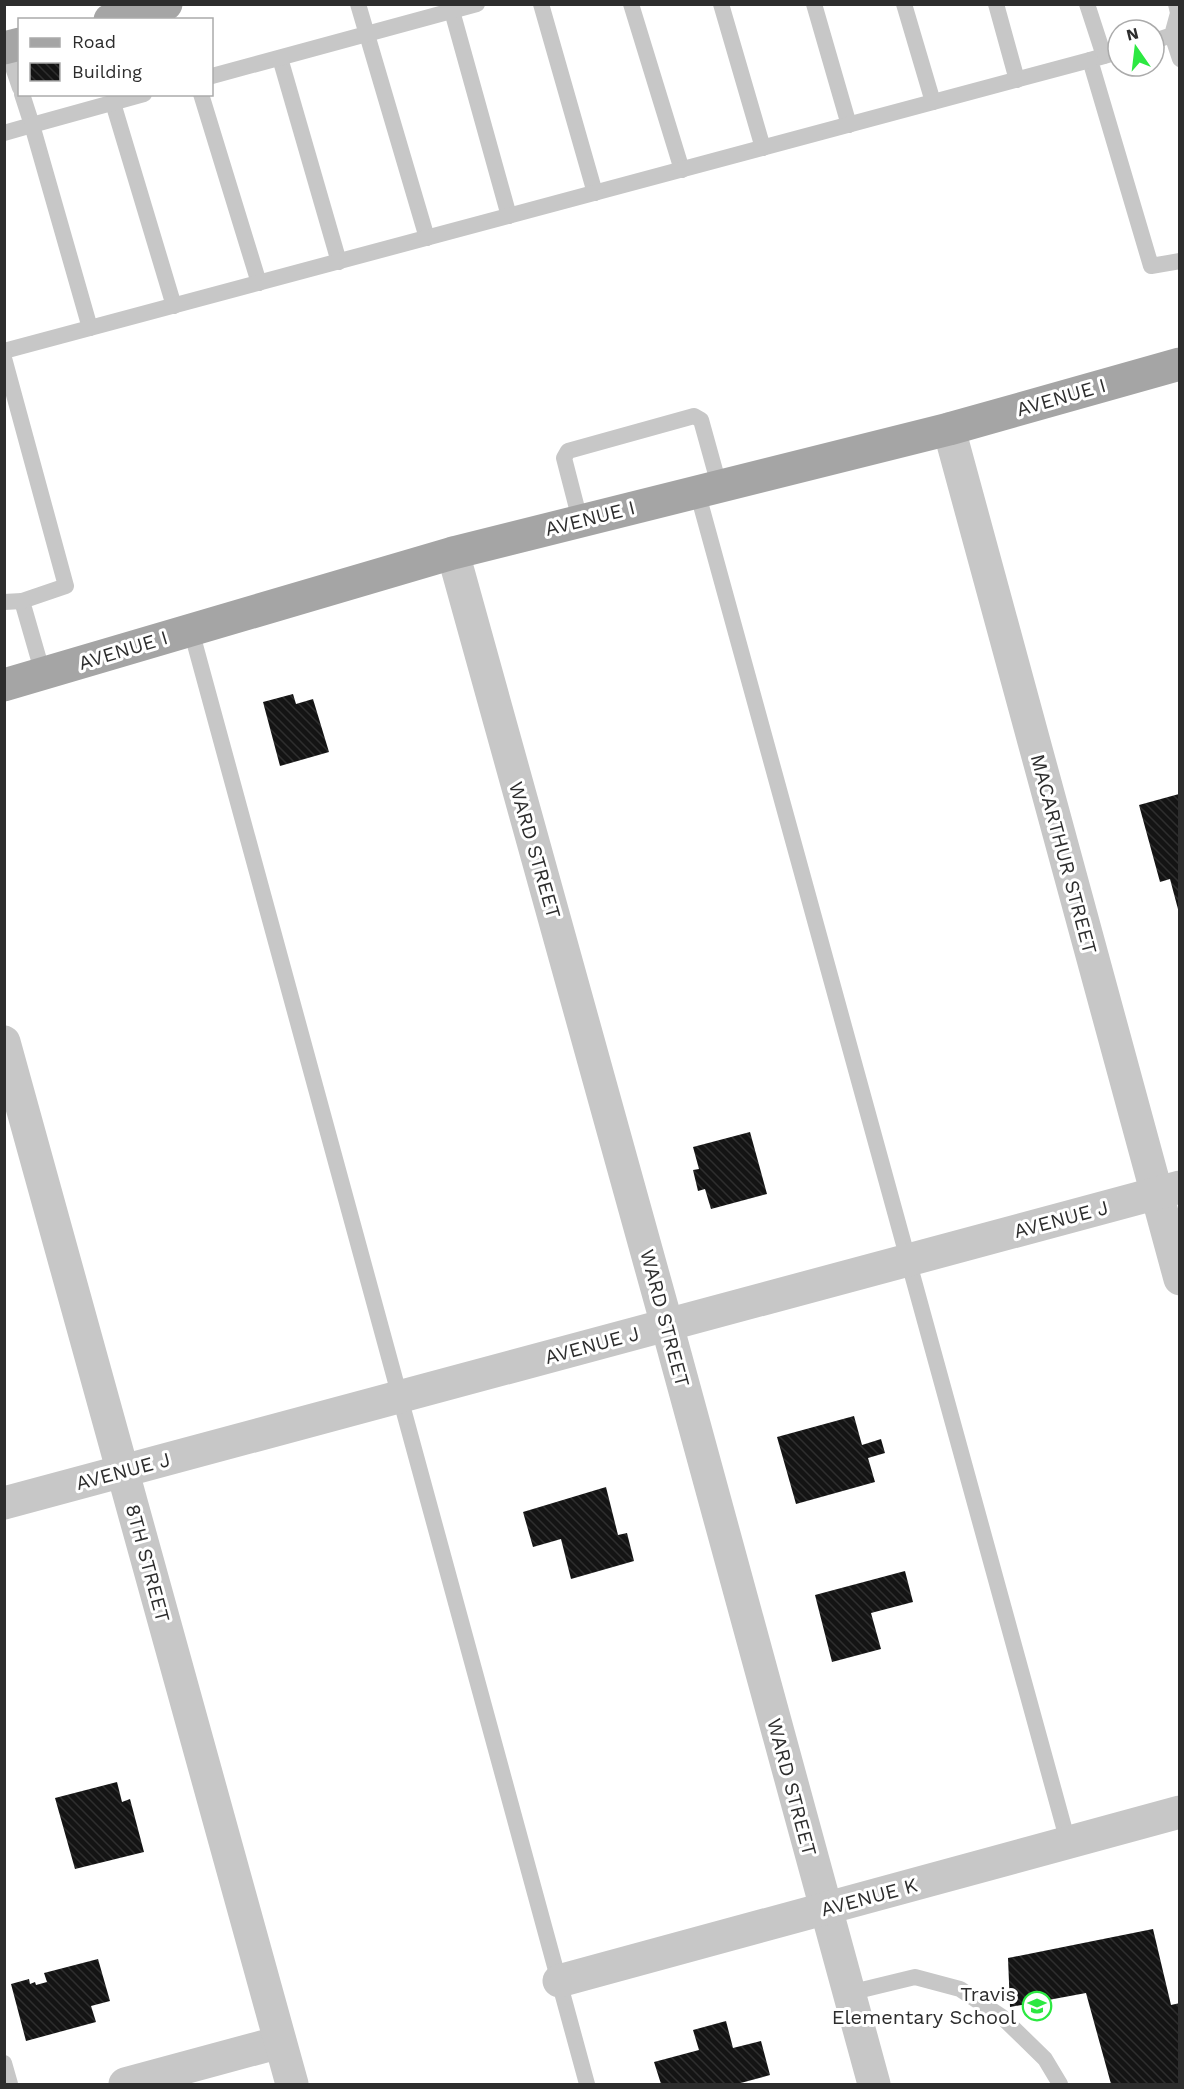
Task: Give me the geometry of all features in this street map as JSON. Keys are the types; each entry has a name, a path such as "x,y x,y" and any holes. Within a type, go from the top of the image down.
{"main road":[{"path":"117,18 166,4"},
{"name":"AVENUE I","path":"4,685 453,553 949,429 1179,364"}],"street":[{"name":"MACARTHUR STREET","path":"949,429 1168,1190 1179,1279"},
{"name":"WARD STREET","path":"453,553 874,2085"},
{"name":"8TH STREET","path":"4,1042 292,2085"},
{"name":"AVENUE J","path":"4,1503 1168,1190"},
{"name":"AVENUE K","path":"559,1981 1179,1812"},
{"path":"125,2085 280,2042"}],"lane":[{"path":"358,4 427,238"},
{"path":"213,76 477,4"},
{"path":"541,4 595,194"},
{"path":"632,4 682,170"},
{"path":"721,4 763,148"},
{"path":"814,4 849,125"},
{"path":"904,4 933,102"},
{"path":"996,4 1017,80"},
{"path":"1087,4 1104,56 1151,266 1179,261"},
{"path":"1176,4 1179,59"},
{"path":"452,11 509,216"},
{"path":"10,46 18,80"},
{"path":"4,351 1104,56"},
{"path":"280,58 339,262"},
{"path":"23,96 90,328"},
{"path":"4,133 136,96"},
{"path":"202,96 259,283"},
{"path":"113,102 174,306"},
{"path":"4,358 66,586 22,601 4,602"},
{"path":"580,520 564,458 568,451 694,416 700,420 708,488 908,1260 1068,1842"},
{"path":"22,601 43,674"},
{"path":"191,630 587,2085"},
{"path":"849,1993 915,1977 960,1989 1002,2016 1045,2059 1060,2085"},
{"path":"4,2063 10,2085"}],"building":[{"path":"293,694 296,704 313,699 329,752 280,766 263,702"},
{"path":"1179,794 1180,913 1170,879 1160,882 1139,805"},
{"path":"750,1132 767,1194 711,1209 705,1189 698,1191 693,1170 699,1169 693,1147"},
{"path":"854,1416 862,1445 881,1439 885,1453 868,1458 875,1482 796,1504 777,1437"},
{"path":"606,1487 618,1535 627,1533 634,1561 571,1579 561,1539 533,1547 523,1512"},
{"path":"905,1571 913,1602 871,1613 881,1649 832,1662 815,1595"},
{"path":"117,1782 122,1802 130,1799 144,1852 75,1869 55,1798"},
{"path":"1153,1929 1171,2005 1180,2003 1180,2084 1111,2084 1086,1993 1010,2007 1008,1958"},
{"path":"98,1959 110,2001 91,2006 96,2022 26,2041 11,1984 29,1979 30,1984 35,1982 36,1985 47,1982 44,1973"},
{"path":"726,2021 733,2048 761,2041 770,2075 737,2084 661,2084 654,2062 699,2050 693,2030"}],"place":[{"name":"Travis Elementary School","path":"1037,2006"}]}
